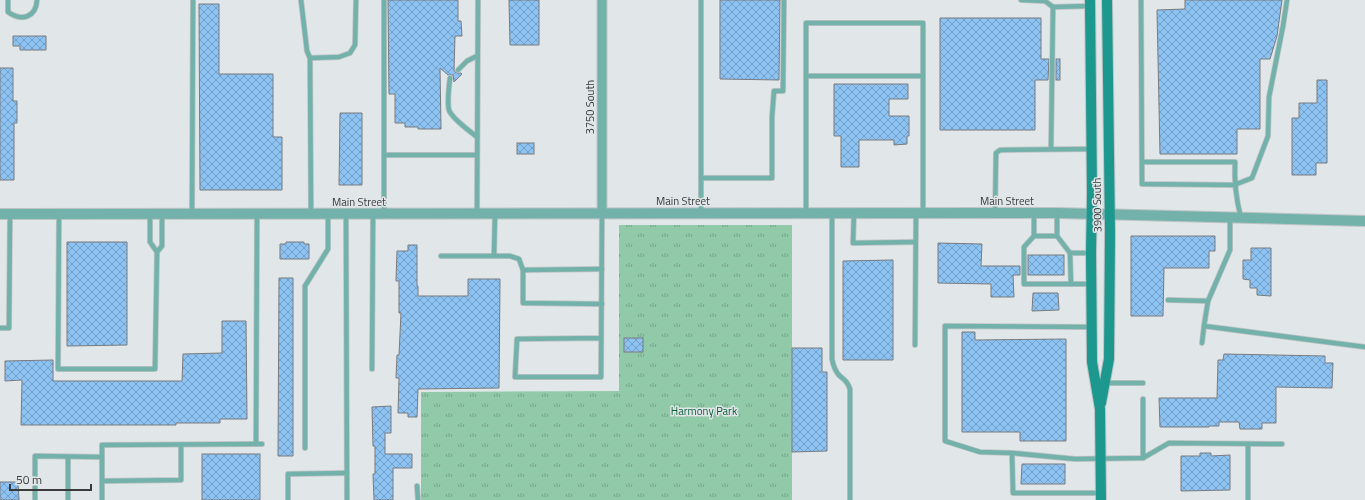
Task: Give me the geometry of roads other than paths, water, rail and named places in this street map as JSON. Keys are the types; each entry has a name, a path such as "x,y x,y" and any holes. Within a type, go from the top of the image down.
{"main road":[{"name":"3900 South","path":"1100,409 1109,358 1110,215 1107,0"},
{"name":"3900 South","path":"1090,3 1092,149 1091,327 1092,362 1100,409 1100,497"}],"street":[{"name":"3750 South","path":"602,0 602,213"},
{"name":"Main Street","path":"5,214 1057,213 1365,221"}],"lane":[{"path":"8,0 8,12 13,16 25,17 33,14 37,7 37,0"},
{"path":"192,214 193,0"},
{"path":"301,0 307,51 310,58 310,214"},
{"path":"310,58 339,57 350,53 356,45 356,0"},
{"path":"384,0 384,214"},
{"path":"477,214 478,0"},
{"path":"701,0 701,213"},
{"path":"701,178 772,178 772,117 774,91 783,91 784,0"},
{"path":"1021,0 1045,0 1053,7 1090,3"},
{"path":"1141,0 1142,184 1234,185 1252,178 1268,136 1269,97 1287,0"},
{"path":"1051,149 1053,7"},
{"path":"806,213 806,23 923,23 919,213 915,242 915,345"},
{"path":"458,70 467,61 477,56"},
{"path":"806,76 923,76"},
{"path":"450,78 449,110 453,117 477,137"},
{"path":"995,213 996,153 1000,150 1092,149"},
{"path":"384,155 477,155"},
{"path":"1142,162 1235,162 1234,185 1241,218"},
{"path":"601,338 517,339 515,377 601,377 602,213"},
{"path":"832,213 832,359 839,374 847,381 850,389 850,500"},
{"path":"854,213 853,243 915,242"},
{"path":"1034,213 1034,236 1024,247 1024,284 1091,284"},
{"path":"1057,213 1057,236 1070,253 1071,284"},
{"path":"0,328 9,328 5,214"},
{"path":"59,214 58,368 155,369 156,252 150,242 150,214"},
{"path":"156,252 162,246 162,214"},
{"path":"256,444 257,214"},
{"path":"305,448 305,286 328,249 328,214"},
{"path":"346,214 347,500"},
{"path":"372,368 373,214"},
{"path":"494,256 495,214"},
{"path":"1202,343 1208,301 1230,250 1230,218"},
{"path":"1034,236 1057,236"},
{"path":"1070,253 1091,253"},
{"path":"441,256 510,256 519,259 523,270 523,303 602,304"},
{"path":"523,270 602,269"},
{"path":"1168,300 1208,301"},
{"path":"1091,327 945,326 945,441 980,452 1012,453 1075,459 1143,458 1169,443 1282,444"},
{"path":"1204,326 1365,347"},
{"path":"1105,383 1143,383"},
{"path":"1142,399 1143,458"},
{"path":"102,500 102,445 262,444"},
{"path":"1248,444 1248,500"},
{"path":"102,481 181,480 181,445"},
{"path":"1012,453 1013,493 1100,497"},
{"path":"35,500 35,456 102,457"},
{"path":"68,457 68,500"},
{"path":"288,500 288,474 347,473"},
{"path":"417,486 418,500"}],"park label":[{"name":"Harmony Park","path":"704,411"}]}
